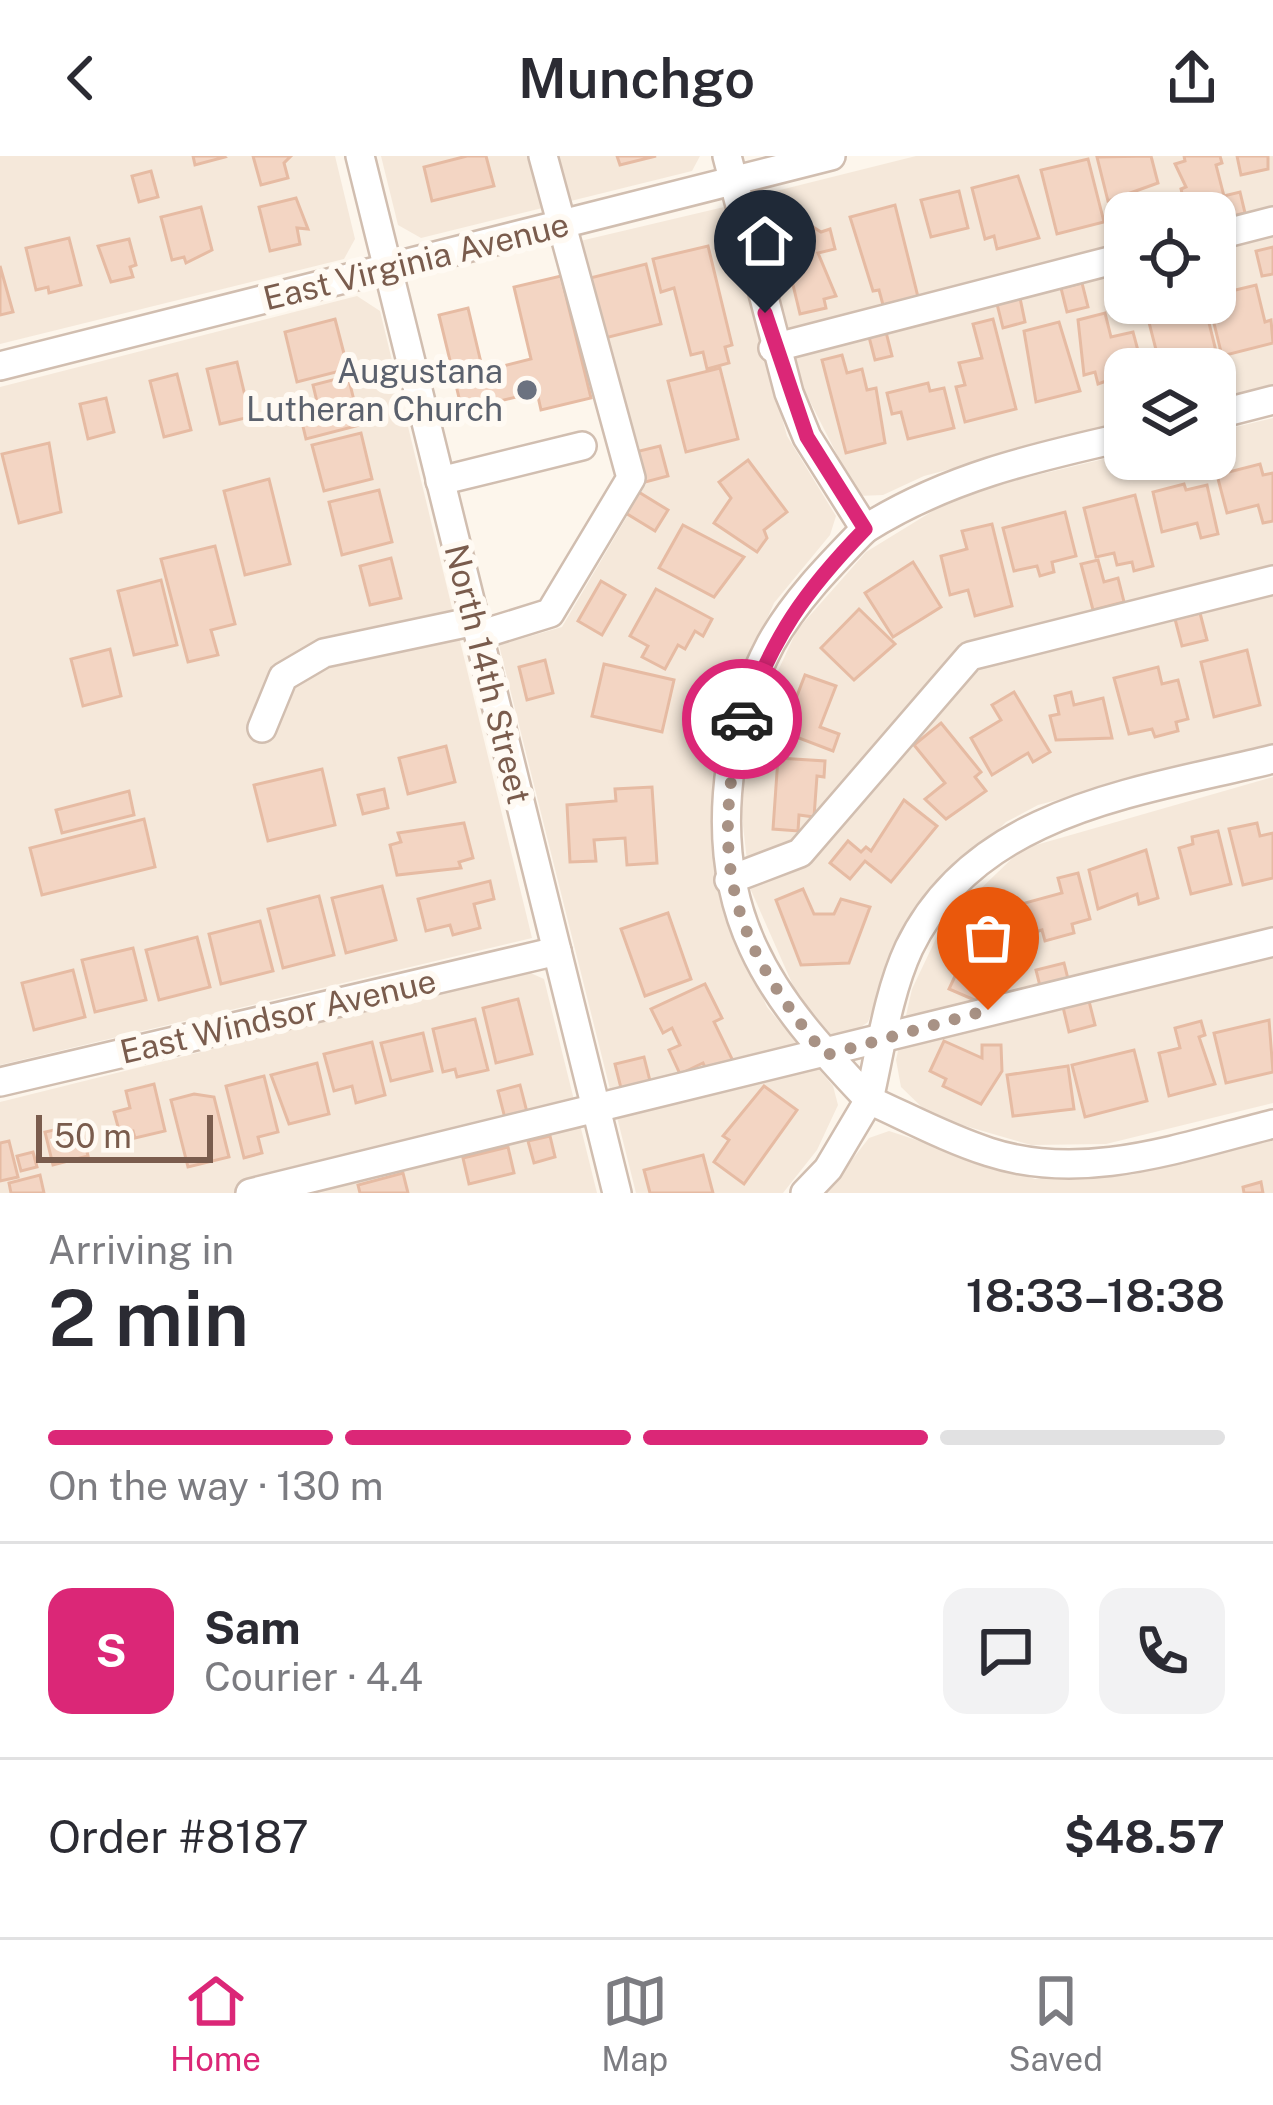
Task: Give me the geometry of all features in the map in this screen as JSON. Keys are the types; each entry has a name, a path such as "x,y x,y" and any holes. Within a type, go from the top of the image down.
{"street":[{"name":"North 14th Street","path":"360,156 617,1193"},
{"path":"262,728 283,677 324,652 550,613 631,478 543,156"},
{"name":"East Virginia Avenue","path":"0,366 560,224 730,168 831,156"},
{"path":"730,168 773,348 807,437 865,529"},
{"path":"1236,231 1273,221"},
{"path":"773,348 1104,262"},
{"path":"1236,410 1273,400"},
{"path":"1104,441 1004,465 950,484 865,529 816,579 764,663 742,719 725,796 729,880 752,946 794,1016 869,1100 993,1154 1070,1164 1141,1157 1273,1124"},
{"path":"440,481 582,446"},
{"path":"729,880 800,853 970,656 1273,580"},
{"path":"805,1193 827,1169 869,1100 909,949 944,896 1003,840 1063,814 1273,759"},
{"path":"250,1193 1273,943"},
{"name":"East Windsor Avenue","path":"0,1082 557,951"}],"shaded area":[{"path":"0,156 335,156 355,239 344,259 0,344"},
{"path":"381,156 700,156 692,171 421,238 398,225"},
{"path":"916,156 1273,156 1273,384 1236,394 1236,348 1104,348 1104,429 924,476 883,495 858,496 794,370 757,212 772,192"},
{"path":"724,207 787,436 836,516 830,535 774,603 735,692 711,818 719,897 767,1007 833,1086 838,1105 817,1150 783,1193 636,1193 499,645 562,627 649,479 576,242"},
{"path":"357,296 380,311 532,938 0,1065 0,387"},
{"path":"1273,418 1273,743 1038,805 1006,822 907,919 868,1022 850,1035 828,1036 799,999 750,888 743,825 741,779 763,703 797,630 866,552 962,493 1104,459 1104,480 1236,480 1236,427"},
{"path":"1273,777 1273,1103 1106,1144 1031,1145 931,1116 901,1087 896,1060 912,989 942,926 1022,849"},
{"path":"526,971 544,979 597,1193 0,1193 0,1102"},
{"path":"889,1131 1035,1179 1131,1175 1273,1140 1273,1193 826,1193 869,1138"}],"building":[{"path":"193,156 224,156 225,157 195,165"},
{"path":"253,156 291,156 284,163 288,178 261,185"},
{"path":"486,156 494,186 432,201 424,167"},
{"path":"617,156 656,156 620,165"},
{"path":"1151,156 1158,183 1133,192 1106,192 1097,157"},
{"path":"1184,156 1220,156 1222,163 1216,165 1223,192 1182,192 1186,187 1175,164 1185,161"},
{"path":"1237,156 1268,156 1268,169 1241,175"},
{"path":"1088,159 1104,222 1057,234 1041,170"},
{"path":"151,171 158,197 139,202 132,176"},
{"path":"1018,176 1039,238 997,249 994,236 985,239 972,188"},
{"path":"959,191 968,228 931,237 921,200"},
{"path":"1240,192 1245,213 1236,215 1236,193"},
{"path":"296,198 308,229 297,228 300,244 270,251 259,207"},
{"path":"895,205 918,297 883,305 879,290 873,291 850,217"},
{"path":"201,207 212,250 186,263 184,257 172,260 161,217"},
{"path":"810,225 821,232 830,229 835,249 818,253 836,296 824,299 826,308 800,314 788,264 798,261 791,234"},
{"path":"69,238 81,285 49,293 48,287 36,290 26,248"},
{"path":"129,239 136,265 130,267 133,277 111,282 98,246"},
{"path":"708,246 732,345 725,347 729,363 707,369 703,352 691,355 674,288 661,292 653,259"},
{"path":"1273,247 1273,274 1262,276 1256,251"},
{"path":"646,264 661,324 605,338 590,278"},
{"path":"0,266 13,312 0,315"},
{"path":"561,276 591,398 541,410 537,392 462,410 439,315 468,308 483,371 531,359 514,287"},
{"path":"1082,283 1088,307 1067,312 1061,288"},
{"path":"1256,285 1265,322 1271,320 1273,343 1236,352 1236,348 1220,348 1214,324 1236,324 1236,290"},
{"path":"1020,298 1025,322 1003,328 997,304"},
{"path":"1104,313 1111,337 1133,332 1137,348 1104,348 1104,382 1098,384 1095,372 1084,375 1078,320"},
{"path":"335,319 348,369 297,382 285,332"},
{"path":"993,319 1016,409 965,422 956,387 965,385 959,363 982,358 973,324"},
{"path":"1059,322 1080,391 1036,402 1024,331"},
{"path":"1149,324 1209,324 1215,348 1156,348"},
{"path":"886,332 892,356 875,360 869,337"},
{"path":"842,355 847,373 862,369 867,390 876,388 885,443 846,453 822,360"},
{"path":"237,362 250,417 220,424 207,369"},
{"path":"720,368 738,439 686,452 668,381"},
{"path":"177,374 191,430 164,437 150,381"},
{"path":"348,376 360,425 306,439 300,414 319,410 313,385"},
{"path":"928,383 930,391 944,388 954,428 908,439 901,412 892,414 887,393"},
{"path":"106,398 114,432 88,439 80,404"},
{"path":"361,433 372,479 324,491 312,445"},
{"path":"49,443 61,512 19,523 2,454"},
{"path":"660,446 668,476 638,484 631,453"},
{"path":"748,460 787,512 764,530 767,538 757,552 714,523 731,498 719,482"},
{"path":"1260,464 1263,475 1273,473 1273,521 1263,523 1258,505 1227,513 1218,480 1236,480 1236,470"},
{"path":"269,479 290,564 245,575 224,491"},
{"path":"1184,484 1186,490 1207,485 1218,534 1201,538 1197,523 1162,532 1153,492"},
{"path":"379,490 392,542 342,555 329,502"},
{"path":"637,491 668,510 655,531 624,512"},
{"path":"1135,495 1153,566 1134,571 1132,562 1117,565 1114,553 1096,557 1084,508"},
{"path":"1065,512 1076,556 1052,562 1054,572 1040,576 1037,566 1014,571 1003,528"},
{"path":"992,524 1012,606 975,616 968,590 950,595 941,556 967,549 962,531"},
{"path":"683,525 744,557 714,597 659,568"},
{"path":"215,546 235,624 211,630 218,655 188,662 161,559"},
{"path":"391,558 401,598 370,605 360,566"},
{"path":"1098,560 1104,582 1118,578 1124,602 1093,610 1081,564"},
{"path":"913,562 941,607 893,637 865,593"},
{"path":"161,580 177,645 134,655 118,591"},
{"path":"601,581 625,595 602,635 578,621"},
{"path":"656,589 712,619 703,636 695,631 685,649 678,645 665,669 642,657 648,646 630,636"},
{"path":"859,609 895,644 854,680 821,648"},
{"path":"1200,613 1207,640 1182,646 1175,619"},
{"path":"110,649 121,696 83,706 71,659"},
{"path":"1247,650 1260,705 1214,717 1201,662"},
{"path":"545,660 553,693 527,700 519,667"},
{"path":"604,664 674,680 662,732 592,716"},
{"path":"1158,667 1162,684 1178,680 1188,719 1176,722 1178,731 1155,737 1152,729 1129,734 1114,678"},
{"path":"805,675 836,686 820,727 839,734 833,751 783,732"},
{"path":"1014,692 1050,752 1033,762 1028,753 992,775 971,738 1001,720 992,705"},
{"path":"1071,692 1074,705 1103,698 1112,738 1056,740 1050,716 1059,714 1055,696"},
{"path":"941,723 981,772 975,777 986,791 946,819 925,799 945,783 914,745"},
{"path":"446,746 455,782 408,794 399,758"},
{"path":"778,758 825,761 824,777 817,776 814,817 799,815 798,831 773,829"},
{"path":"322,769 335,825 268,841 254,785"},
{"path":"652,787 657,863 627,865 625,838 594,840 596,861 570,862 567,805 616,801 615,789"},
{"path":"384,789 388,808 363,814 358,795"},
{"path":"129,791 134,815 62,833 56,810"},
{"path":"904,800 937,826 891,882 865,861 850,879 830,863 848,841 861,852 866,847 871,851"},
{"path":"144,819 155,867 42,895 30,848"},
{"path":"464,823 473,858 459,862 461,868 397,875 390,845 401,842 398,833"},
{"path":"1257,823 1260,836 1273,833 1273,878 1243,885 1229,829"},
{"path":"1218,831 1231,884 1191,894 1179,848 1193,844 1192,837"},
{"path":"1146,850 1158,898 1139,904 1137,894 1098,909 1089,870"},
{"path":"1078,873 1090,919 1072,924 1074,933 1045,941 1042,930 1022,936 1014,906 1062,893 1058,878"},
{"path":"490,881 494,899 474,904 480,928 453,935 450,925 426,931 418,899"},
{"path":"382,886 396,940 346,953 332,898"},
{"path":"803,889 814,914 834,914 841,899 870,907 849,963 801,965 776,900"},
{"path":"319,896 334,955 283,968 268,909"},
{"path":"668,913 691,979 645,996 621,929"},
{"path":"260,921 273,971 221,984 209,934"},
{"path":"977,929 1020,948 996,999 983,993 979,1002 949,989"},
{"path":"197,937 210,987 159,1000 146,950"},
{"path":"133,948 146,1000 95,1012 82,960"},
{"path":"1064,963 1070,987 1042,994 1036,970"},
{"path":"73,970 85,1017 34,1030 22,983"},
{"path":"705,984 722,1018 714,1022 735,1065 710,1078 703,1063 680,1074 669,1050 680,1045 672,1028 663,1033 651,1009"},
{"path":"518,999 532,1054 496,1063 483,1008"},
{"path":"1089,1001 1095,1025 1069,1032 1063,1007"},
{"path":"475,1019 488,1070 457,1077 455,1069 443,1072 433,1029"},
{"path":"1269,1020 1273,1072 1226,1083 1214,1033"},
{"path":"1201,1021 1205,1035 1199,1037 1215,1084 1169,1096 1159,1053 1180,1048 1175,1028"},
{"path":"423,1033 432,1071 391,1081 381,1043"},
{"path":"944,1041 982,1058 982,1045 1001,1045 1002,1071 981,1104 943,1086 946,1079 930,1071"},
{"path":"372,1042 385,1095 356,1103 352,1086 334,1091 324,1054"},
{"path":"1134,1050 1147,1101 1085,1117 1072,1065"},
{"path":"644,1057 652,1089 623,1096 615,1064"},
{"path":"317,1063 329,1114 289,1124 271,1075"},
{"path":"1068,1066 1074,1109 1013,1116 1007,1075"},
{"path":"264,1076 278,1132 258,1137 262,1153 244,1158 226,1086"},
{"path":"154,1084 165,1131 135,1138 133,1131 120,1134 114,1112 130,1108 126,1091"},
{"path":"520,1085 529,1120 507,1126 498,1091"},
{"path":"764,1086 797,1110 744,1184 714,1162 729,1140 723,1136"},
{"path":"194,1094 214,1097 229,1157 188,1167 171,1100"},
{"path":"80,1124 88,1156 53,1165 45,1132"},
{"path":"550,1136 555,1157 534,1163 528,1141"},
{"path":"9,1141 18,1177 0,1181 0,1143"},
{"path":"508,1147 514,1173 469,1184 463,1158"},
{"path":"33,1152 37,1167 21,1171 17,1156"},
{"path":"703,1155 713,1193 650,1193 644,1170"},
{"path":"403,1173 408,1193 360,1193 358,1185"},
{"path":"40,1175 44,1193 11,1193 9,1183"},
{"path":"1261,1182 1263,1193 1244,1193 1243,1187"}],"way so far":[{"path":"742,719 725,796 729,880 752,946 794,1016 826,1055 988,1010"}],"place":[{"name":"Augustana Lutheran Church","path":"527,390"}],"route":[{"path":"742,719 771,644 816,579 865,529 807,437 773,348 765,313"}]}
